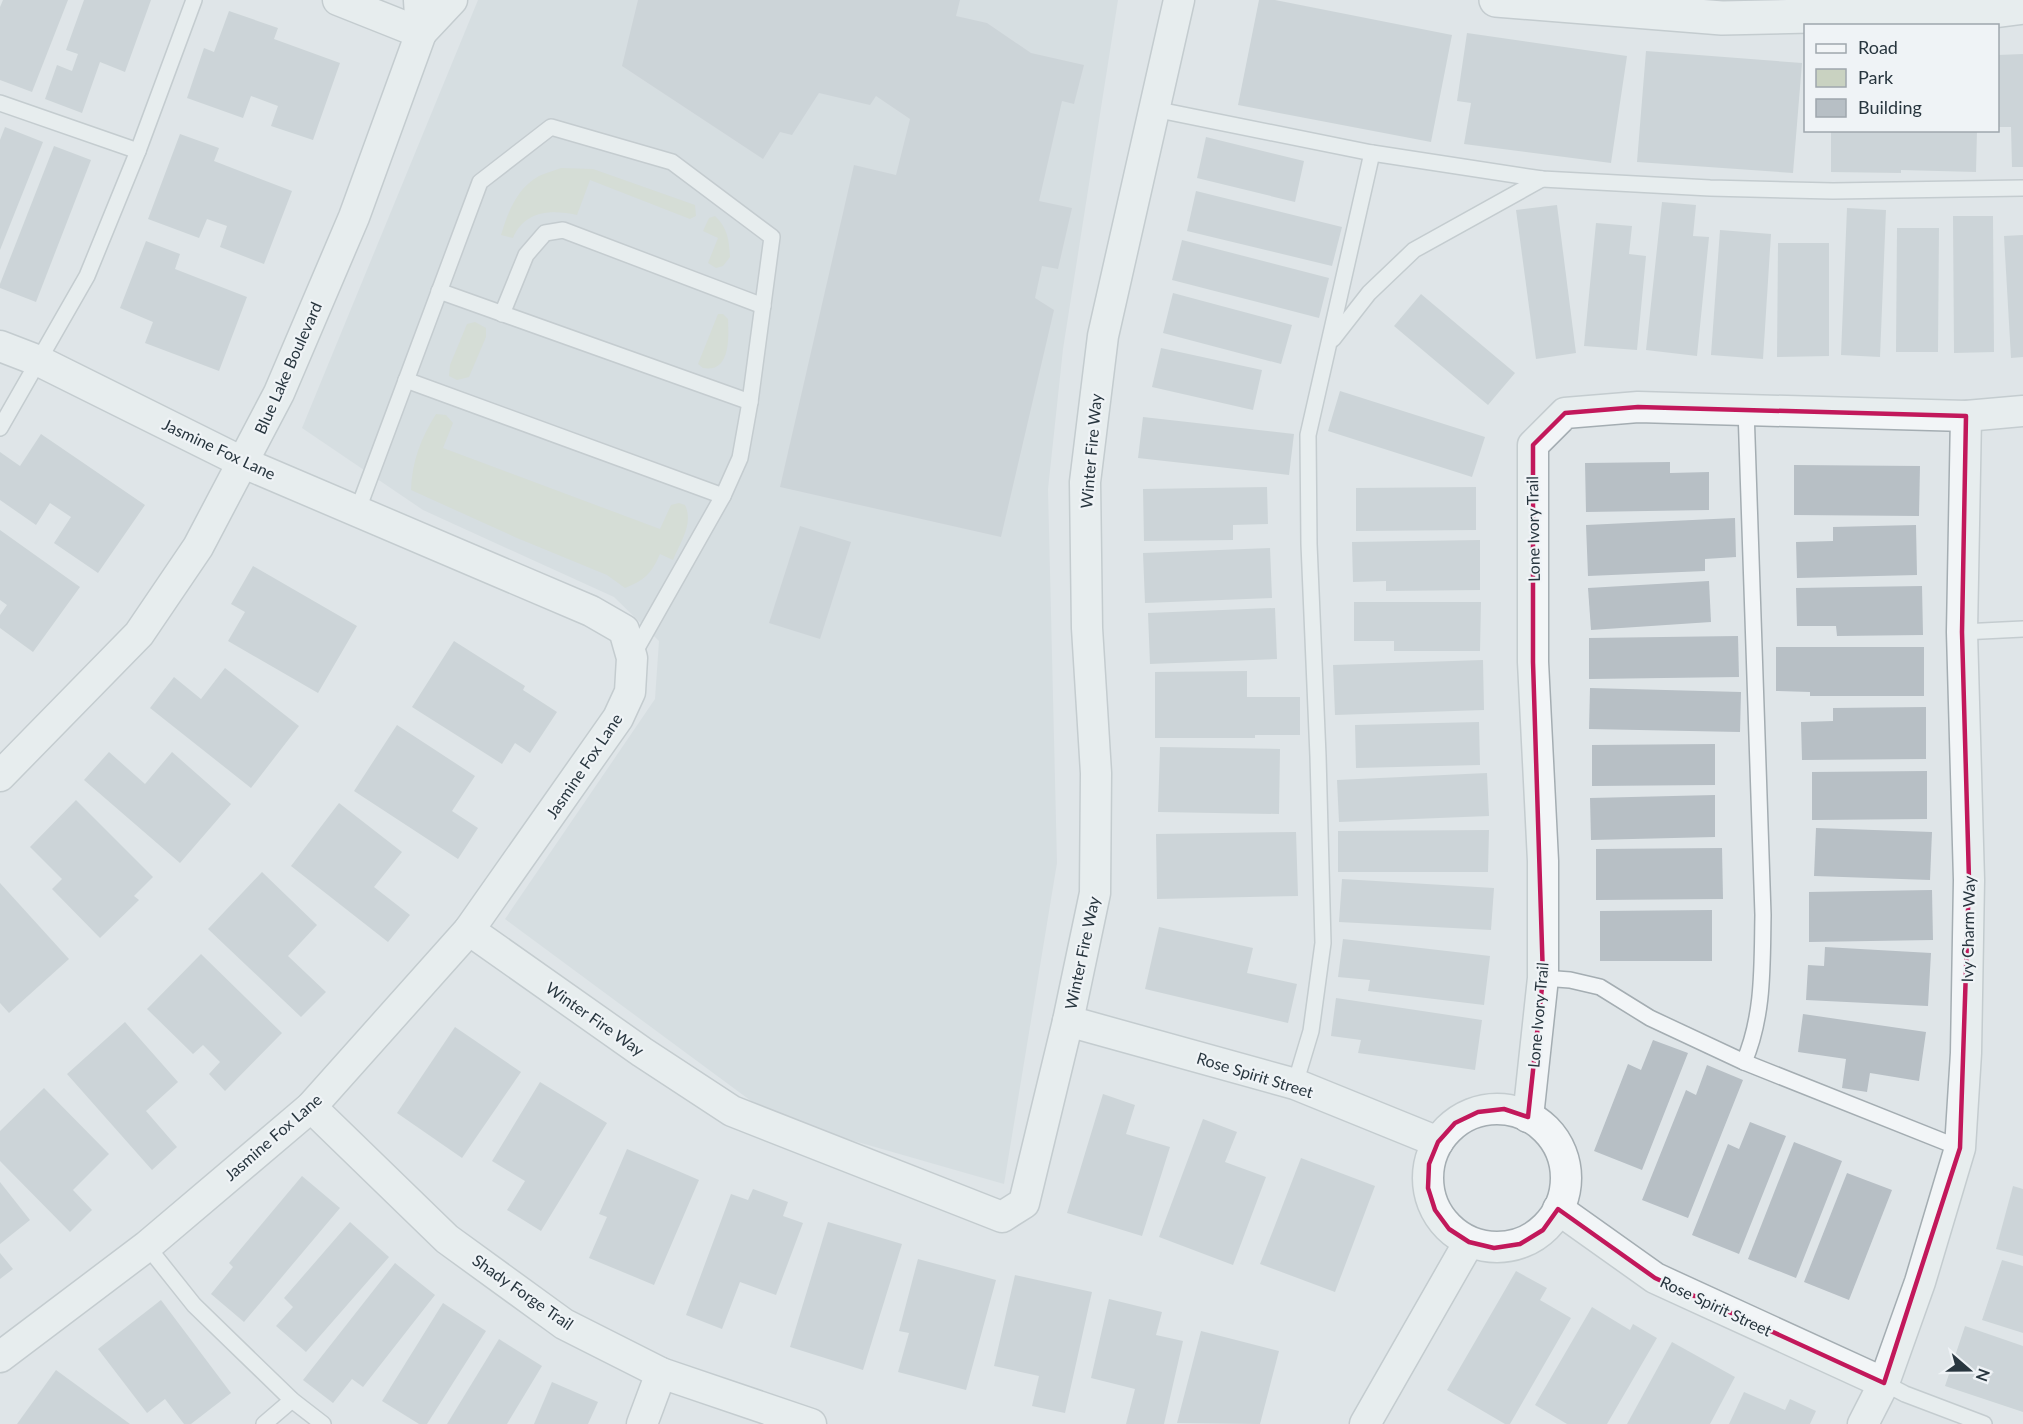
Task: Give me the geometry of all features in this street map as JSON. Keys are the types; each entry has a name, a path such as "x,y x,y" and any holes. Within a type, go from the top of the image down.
{"street":[{"path":"338,0 421,33"},
{"name":"Blue Lake Boulevard","path":"419,0 421,33"},
{"name":"Blue Lake Boulevard","path":"0,776 139,634 198,547 279,393 354,218 421,33 452,0"},
{"name":"Winter Fire Way","path":"470,930 633,1046 732,1111 1002,1217 1024,1203 1068,1021 1095,893 1096,773 1088,628 1085,482 1103,336 1179,0"},
{"path":"1496,0 1722,18 1986,12 2023,7"},
{"name":"Jasmine Fox Lane","path":"0,346 39,361 244,463 591,611 624,630 632,657 630,692 618,718 470,930 311,1107 147,1245 0,1356"},
{"name":"Lone Ivory Trail","path":"1528,1117 1543,978 1543,861 1533,662 1533,445 1565,412 1638,407 1966,416 2023,411"},
{"name":"Ivy Charm Way","path":"1863,1424 1884,1383 1920,1282 1960,1148 1966,1053 1969,880 1962,632 1966,416"},
{"name":"Rose Spirit Street","path":"1068,1021 1294,1084 1438,1142"},
{"name":"Shady Forge Trail","path":"311,1107 447,1239 564,1324 661,1373 810,1424"},
{"path":"1504,1109 1528,1117 1546,1129 1558,1147 1565,1167 1565,1188 1558,1209 1543,1230 1520,1244 1494,1248 1469,1242 1449,1229 1435,1210 1428,1188 1429,1164 1438,1142 1455,1123 1478,1112 1504,1109"},
{"name":"Rose Spirit Street","path":"1558,1209 1655,1278 1884,1383"},
{"path":"1365,1424 1469,1242"},
{"path":"642,1424 661,1373"}],"lane":[{"path":"0,428 87,276 138,151 194,0"},
{"path":"0,103 138,151"},
{"path":"1154,109 1372,153 1542,179 1822,191 2023,188"},
{"path":"357,512 480,182 552,127 672,162 772,237 750,402 740,458 723,496 632,657"},
{"path":"1294,1084 1311,1031 1323,943 1309,544 1308,435 1372,153"},
{"path":"1331,341 1370,293 1414,250 1542,179"},
{"path":"502,314 526,255 545,233 563,230 763,306"},
{"path":"439,291 750,402"},
{"path":"406,380 723,496"},
{"path":"1744,1062 1752,1042 1761,996 1762,915 1746,409"},
{"path":"1962,632 2023,629"},
{"path":"1543,978 1570,980 1600,987 1650,1018 1744,1062 1960,1148"},
{"path":"147,1245 194,1305 292,1400 323,1424"},
{"path":"1884,1383 1905,1394 1984,1424"},
{"path":"264,1424 292,1400"}],"highlighted area":[{"path":"1638,407 1966,416 1962,632 1969,880 1960,1148 1884,1383 1655,1278 1558,1209 1543,1230 1520,1244 1494,1248 1469,1242 1449,1229 1435,1210 1428,1188 1429,1164 1438,1142 1455,1123 1478,1112 1504,1109 1528,1117 1543,978 1533,662 1533,445 1565,413"}],"shaded area":[{"path":"478,0 1118,0 1063,349 1048,489 1057,863 1004,1184 774,1118 505,919 655,699 659,641 614,597 423,510 302,428"}],"green space":[{"path":"561,168 593,169 695,205 696,216 690,219 590,180 577,215 558,212 539,214 524,222 513,238 501,235 510,209 525,187 539,176"},
{"path":"715,216 725,230 730,257 723,266 716,268 708,263 718,238 703,231 709,218"},
{"path":"718,314 723,314 728,319 726,353 718,365 703,368 698,364"},
{"path":"475,322 486,328 486,337 469,377 457,380 449,376 450,365 467,324"},
{"path":"436,414 446,415 453,423 443,448 660,529 671,505 679,503 685,505 687,526 673,560 660,554 647,576 625,588 607,575 517,538 411,490 418,450"}],"building":[{"path":"3,0 68,0 32,92 0,80 0,7"},
{"path":"84,0 151,0 125,72 100,62 82,113 45,99 57,65 72,71 78,54 66,50"},
{"path":"638,0 960,0 956,16 987,23 1031,53 1084,65 1074,104 1062,101 1039,201 1072,208 1058,269 1042,266 1035,298 1054,310 1001,537 780,487 854,165 896,175 910,119 876,96 870,105 819,93 792,135 780,132 763,159 622,66"},
{"path":"1259,0 1275,0 1452,35 1431,142 1238,105"},
{"path":"229,11 278,28 274,39 340,63 313,140 271,126 278,106 251,96 243,118 187,98 204,48 214,52"},
{"path":"1467,33 1627,56 1611,163 1464,144 1471,103 1457,101"},
{"path":"1646,51 1802,63 1793,173 1637,162"},
{"path":"2023,54 2023,167 2012,167 2011,127 1999,127 1999,55"},
{"path":"5,127 43,142 0,250 0,140"},
{"path":"1831,132 1977,132 1976,172 1901,170 1901,173 1831,172"},
{"path":"180,134 219,148 214,161 292,191 264,264 220,247 227,226 207,219 199,238 148,219"},
{"path":"1206,137 1304,161 1295,202 1197,178"},
{"path":"54,146 91,160 36,302 0,288 0,284"},
{"path":"1196,191 1342,227 1332,266 1187,231"},
{"path":"1662,202 1696,205 1693,236 1709,237 1697,356 1646,350"},
{"path":"1557,205 1576,353 1536,359 1516,210"},
{"path":"1847,208 1886,210 1880,357 1841,355"},
{"path":"1953,216 1993,216 1994,352 1954,353"},
{"path":"1596,223 1632,226 1629,254 1646,256 1637,350 1584,346"},
{"path":"1897,228 1939,228 1938,352 1896,352"},
{"path":"1720,230 1771,234 1763,359 1711,355"},
{"path":"2023,235 2023,357 2011,358 2004,236"},
{"path":"1182,240 1329,278 1319,318 1172,280"},
{"path":"146,241 180,254 175,269 247,297 219,371 145,343 153,322 120,308"},
{"path":"1778,243 1829,243 1829,356 1777,357"},
{"path":"1173,293 1292,325 1281,364 1163,333"},
{"path":"1421,294 1515,373 1488,405 1394,326"},
{"path":"1161,348 1262,370 1253,410 1152,387"},
{"path":"1340,391 1485,437 1472,477 1328,431"},
{"path":"1143,417 1294,434 1289,475 1138,458"},
{"path":"41,434 145,505 98,573 54,543 71,517 50,503 36,525 0,500 0,452 20,466"},
{"path":"1670,462 1670,473 1709,472 1709,510 1586,512 1585,463"},
{"path":"1794,465 1920,466 1919,516 1794,515"},
{"path":"1267,487 1268,524 1233,525 1233,540 1144,541 1143,489"},
{"path":"1476,487 1476,530 1356,531 1356,488"},
{"path":"1735,518 1736,557 1705,559 1705,571 1588,576 1586,525"},
{"path":"1916,525 1917,575 1797,578 1796,542 1833,541 1833,527"},
{"path":"800,526 851,542 820,639 769,623"},
{"path":"0,530 80,587 33,652 0,628 0,615 7,605 0,600"},
{"path":"1480,540 1480,590 1386,591 1386,581 1353,582 1352,542"},
{"path":"1270,548 1272,598 1145,603 1143,553"},
{"path":"253,566 357,626 318,693 228,641 245,612 231,604"},
{"path":"1709,581 1711,622 1591,630 1588,588"},
{"path":"1922,586 1923,635 1837,636 1836,626 1797,626 1796,588"},
{"path":"1354,602 1481,602 1480,651 1394,651 1394,641 1354,641"},
{"path":"1275,608 1277,659 1150,664 1148,613"},
{"path":"1738,636 1739,677 1589,679 1589,638"},
{"path":"454,641 525,686 523,690 557,712 530,753 515,743 502,764 412,707"},
{"path":"1776,647 1924,647 1924,696 1810,696 1810,692 1776,691"},
{"path":"1483,660 1484,710 1335,715 1333,665"},
{"path":"225,668 299,726 251,788 150,708 174,677 201,699"},
{"path":"1247,671 1247,697 1300,697 1300,735 1255,735 1255,738 1155,738 1155,672"},
{"path":"1590,688 1741,692 1740,732 1589,729"},
{"path":"1926,707 1926,759 1802,760 1801,722 1833,721 1833,708"},
{"path":"1479,722 1480,765 1356,768 1355,725"},
{"path":"397,725 475,776 452,811 478,828 458,859 354,791"},
{"path":"1715,744 1715,785 1592,786 1592,745"},
{"path":"1160,747 1280,749 1279,814 1158,812"},
{"path":"109,752 145,784 172,752 231,804 180,863 84,780"},
{"path":"1927,771 1927,819 1812,820 1812,772"},
{"path":"1487,773 1489,816 1339,822 1337,780"},
{"path":"1715,795 1715,837 1591,840 1590,798"},
{"path":"76,800 153,877 134,896 139,900 100,938 52,889 62,879 30,847"},
{"path":"339,803 402,852 374,887 410,915 388,942 291,866"},
{"path":"1816,828 1932,832 1930,880 1814,876"},
{"path":"1489,830 1488,872 1338,872 1338,831"},
{"path":"1296,832 1298,896 1157,899 1156,834"},
{"path":"1722,848 1723,899 1596,900 1596,849"},
{"path":"262,872 317,925 288,956 326,992 301,1017 208,929"},
{"path":"1342,879 1494,888 1491,930 1339,922"},
{"path":"0,883 69,959 9,1013 0,1003"},
{"path":"1932,890 1933,940 1809,942 1809,892"},
{"path":"1712,910 1712,961 1600,961 1600,911"},
{"path":"1159,927 1253,948 1247,973 1297,984 1288,1023 1145,989"},
{"path":"1343,939 1490,956 1484,1005 1368,991 1370,980 1338,977"},
{"path":"1825,947 1931,953 1928,1006 1806,1000 1808,965 1824,966"},
{"path":"201,954 282,1033 225,1091 209,1074 220,1062 203,1045 193,1054 147,1009"},
{"path":"1336,998 1482,1020 1475,1070 1358,1053 1361,1040 1331,1036"},
{"path":"1803,1014 1926,1032 1919,1081 1870,1073 1867,1092 1842,1088 1846,1059 1798,1052"},
{"path":"125,1022 178,1082 146,1111 177,1147 152,1170 67,1074"},
{"path":"455,1027 521,1072 462,1158 397,1113"},
{"path":"1653,1040 1688,1053 1642,1170 1594,1151 1628,1064 1641,1070"},
{"path":"1707,1065 1743,1080 1688,1218 1642,1200 1686,1090 1696,1095"},
{"path":"540,1082 607,1123 541,1231 507,1210 525,1181 492,1161"},
{"path":"44,1088 109,1154 73,1190 92,1210 70,1232 0,1161 0,1131"},
{"path":"1103,1094 1135,1105 1126,1134 1170,1147 1142,1236 1067,1213"},
{"path":"1203,1119 1237,1132 1225,1162 1266,1177 1233,1265 1159,1237"},
{"path":"1750,1122 1786,1136 1739,1254 1692,1235 1728,1144 1739,1149"},
{"path":"1794,1142 1842,1161 1796,1278 1748,1259"},
{"path":"627,1149 699,1180 654,1285 589,1258 607,1217 599,1214"},
{"path":"1301,1158 1375,1186 1335,1292 1260,1264"},
{"path":"1847,1173 1892,1190 1849,1300 1804,1282"},
{"path":"302,1176 340,1208 244,1322 211,1294 233,1267 229,1263"},
{"path":"0,1182 30,1220 0,1244"},
{"path":"2013,1186 2023,1189 2023,1256 1996,1249"},
{"path":"753,1189 788,1202 783,1216 803,1223 776,1295 740,1282 722,1329 686,1315 731,1194 748,1200"},
{"path":"350,1222 389,1257 306,1352 276,1326 293,1307 284,1298"},
{"path":"828,1222 902,1244 863,1370 790,1347"},
{"path":"0,1253 13,1269 0,1279"},
{"path":"918,1259 996,1280 966,1390 898,1372 909,1333 899,1331"},
{"path":"2002,1260 2023,1266 2023,1333 1982,1320"},
{"path":"395,1263 435,1295 363,1387 352,1379 333,1403 303,1380"},
{"path":"1516,1271 1547,1288 1540,1300 1571,1318 1510,1424 1505,1424 1447,1390"},
{"path":"1015,1275 1092,1292 1065,1413 1032,1406 1039,1376 994,1366"},
{"path":"1109,1299 1162,1312 1156,1335 1183,1341 1164,1424 1126,1424 1135,1389 1091,1378"},
{"path":"161,1300 231,1393 191,1424 184,1424 165,1399 147,1413 98,1349"},
{"path":"443,1303 486,1331 427,1424 419,1424 382,1401"},
{"path":"1592,1307 1630,1330 1633,1324 1657,1338 1607,1424 1567,1424 1535,1405"},
{"path":"1965,1326 2023,1346 2023,1412 1945,1386"},
{"path":"1201,1331 1279,1351 1260,1424 1177,1423"},
{"path":"499,1339 542,1366 507,1424 447,1424"},
{"path":"1672,1342 1735,1377 1710,1424 1627,1424"},
{"path":"56,1370 130,1424 17,1424"},
{"path":"552,1382 598,1402 588,1424 534,1424"},
{"path":"1744,1392 1785,1410 1790,1399 1816,1411 1810,1424 1729,1424"}]}
